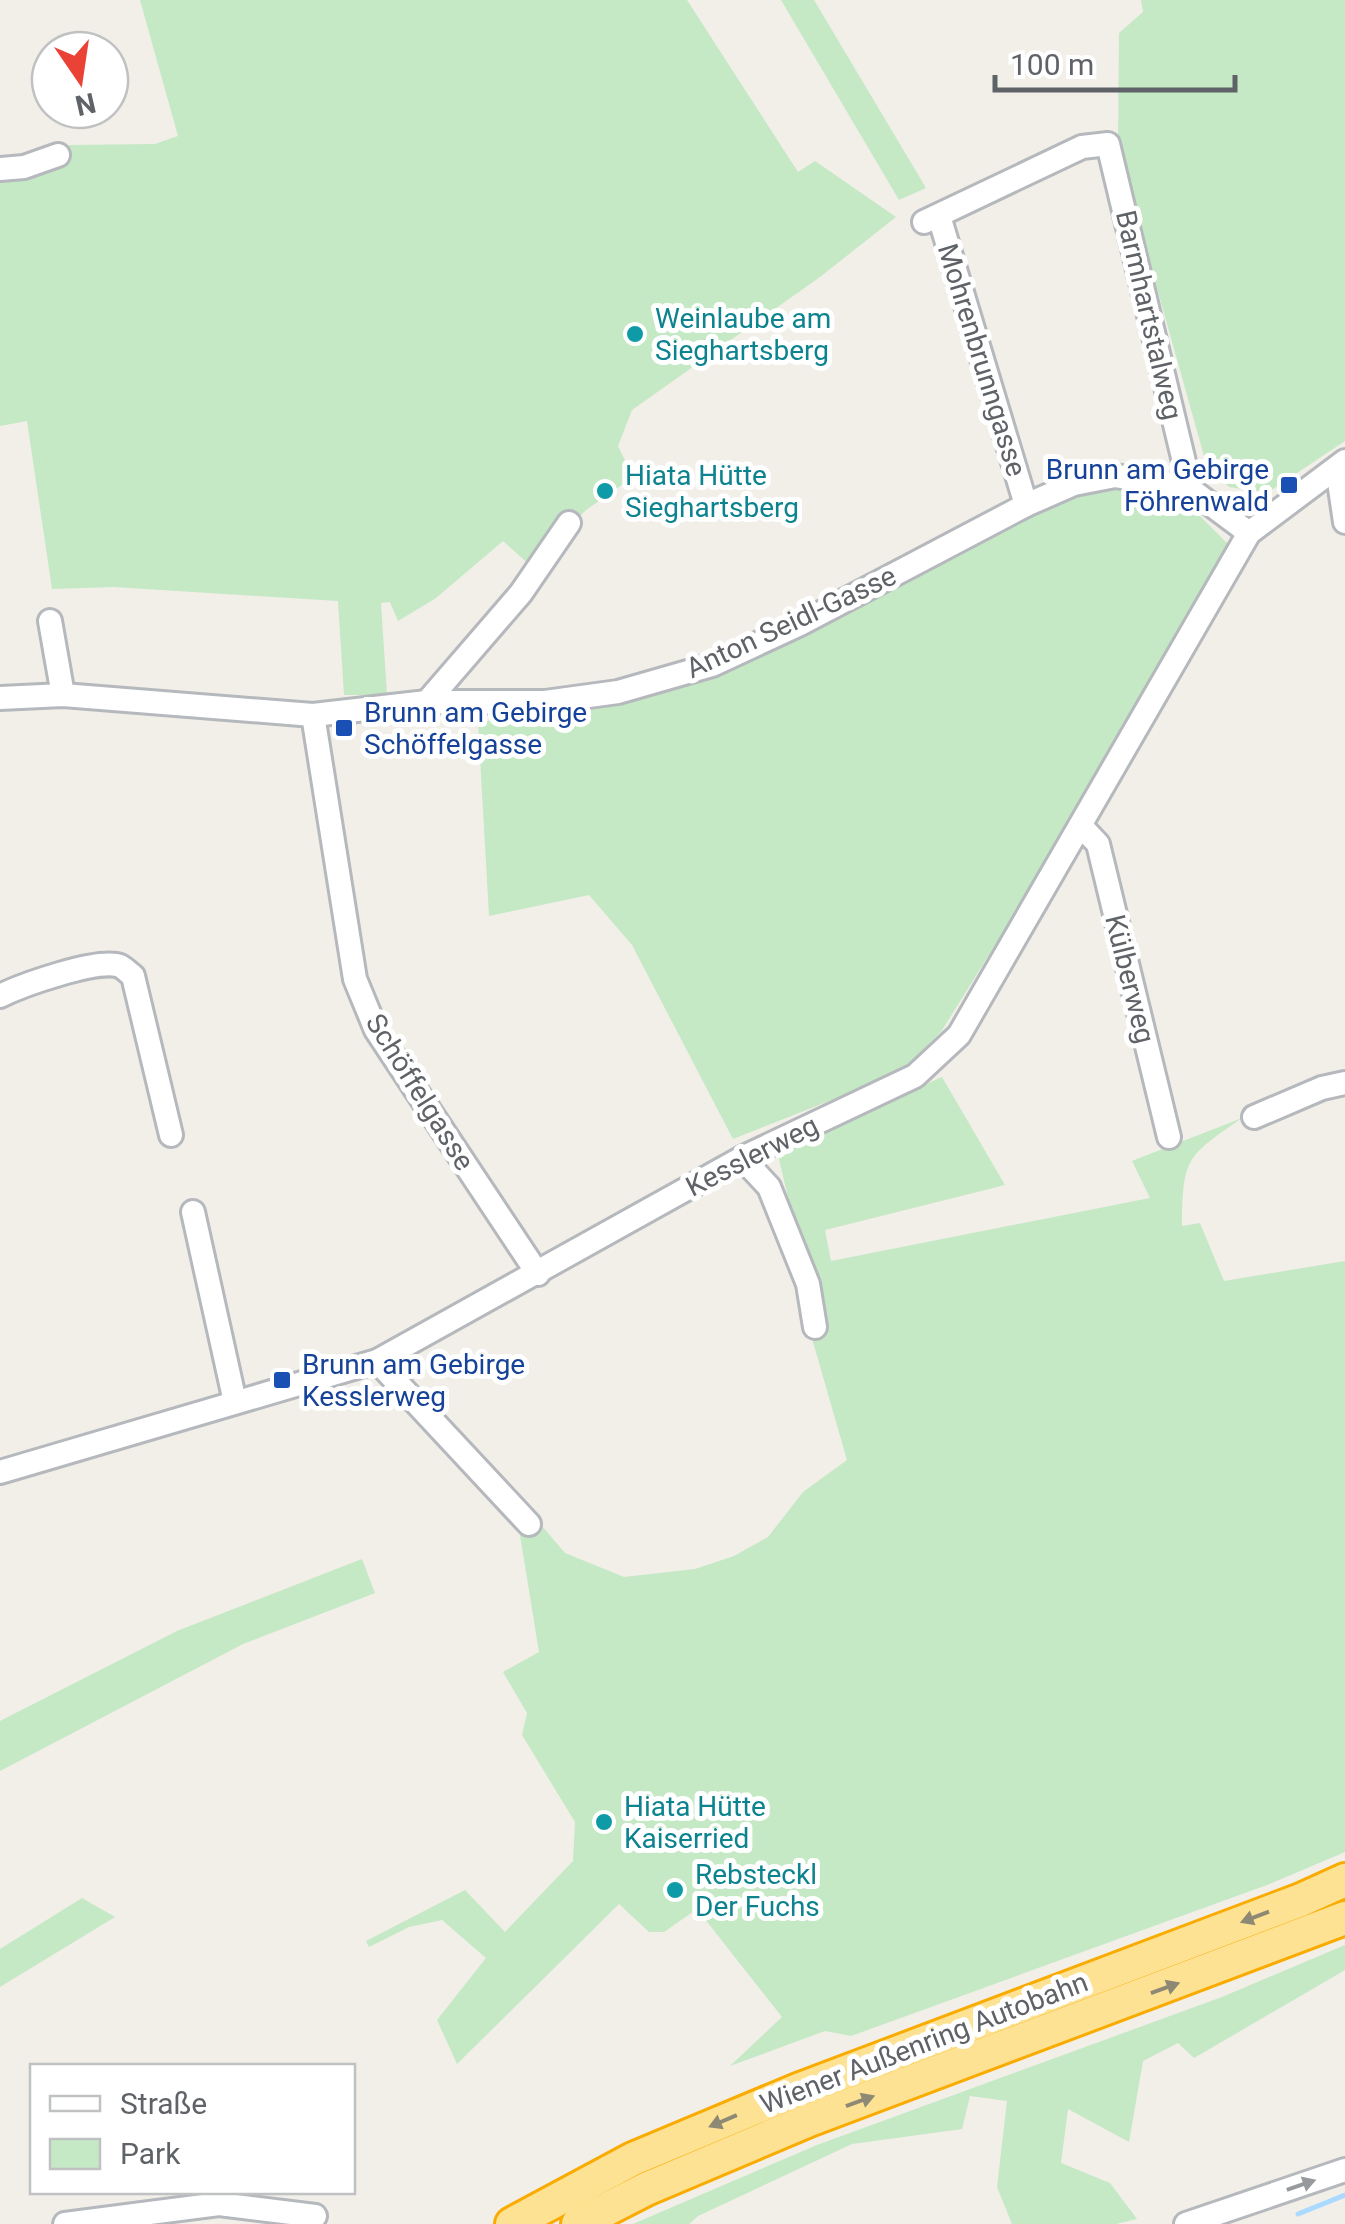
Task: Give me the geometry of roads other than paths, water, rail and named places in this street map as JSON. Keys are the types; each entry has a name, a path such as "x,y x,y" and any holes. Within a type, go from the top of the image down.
{"highway":[{"name":"Wiener Außenring Autobahn","path":"512,2224 634,2159 798,2090 1345,1880"},
{"name":"Wiener Außenring Autobahn","path":"578,2224 646,2189 809,2120 1345,1918"}],"street":[{"name":"Barmhartstalweg","path":"932,219 1082,148 1108,144 1185,466 1186,486"},
{"path":"0,169 24,167 58,155"},
{"name":"Mohrenbrunngasse","path":"932,219 1026,505"},
{"path":"1341,465 1345,522"},
{"path":"1248,533 1341,465"},
{"name":"Anton Seidl-Gasse","path":"0,698 62,695 314,715 427,702 544,702 618,692 712,664 800,624 1026,505 1074,484 1115,476 1186,486 1248,533"},
{"path":"427,702 521,594 569,523"},
{"name":"Kesslerweg","path":"0,1472 377,1361 742,1158 915,1076 959,1035 1248,533"},
{"path":"50,621 62,695"},
{"name":"Schöffelgasse","path":"314,715 355,979 395,1060 538,1274"},
{"name":"Külberweg","path":"1081,826 1098,844 1169,1138"},
{"path":"0,996 23,984 102,965 122,966 133,976 171,1135"},
{"path":"1254,1116 1322,1088 1345,1083"},
{"path":"742,1158 769,1187 808,1284 815,1327"},
{"path":"193,1212 235,1402"},
{"path":"377,1361 529,1524"},
{"path":"1186,2224 1345,2170"},
{"path":"1258,2200 1265,2224"},
{"path":"64,2224 220,2204 314,2216"}],"waterway":[{"path":"1298,2214 1345,2195"}],"place":[{"name":"Weinlaube am Sieghartsberg","path":"635,334"},
{"name":"Brunn am Gebirge Föhrenwald","path":"1289,485"},
{"name":"Hiata Hütte Sieghartsberg","path":"605,491"},
{"name":"Brunn am Gebirge Schöffelgasse","path":"344,728"},
{"name":"Brunn am Gebirge Kesslerweg","path":"282,1380"},
{"name":"Hiata Hütte Kaiserried","path":"604,1822"},
{"name":"Rebsteckl Der Fuchs","path":"675,1890"}]}
